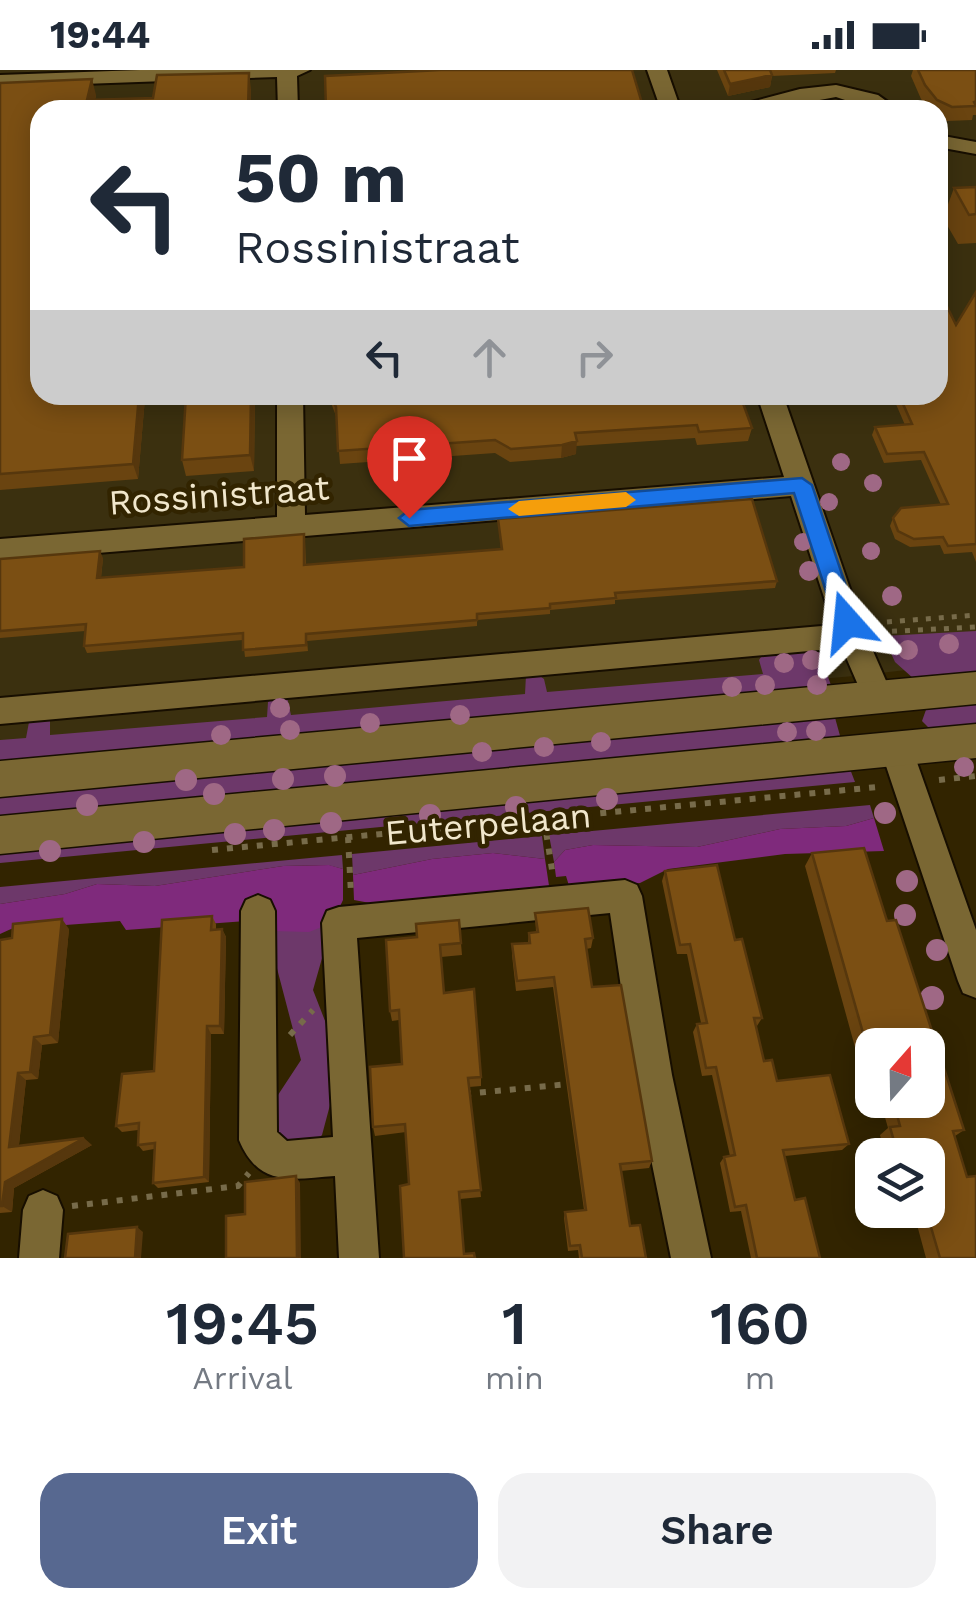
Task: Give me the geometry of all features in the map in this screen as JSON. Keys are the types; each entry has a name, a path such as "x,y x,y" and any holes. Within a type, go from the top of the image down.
{"street":[{"path":"287,70 288,100"},
{"path":"0,81 300,70"},
{"path":"657,70 667,100"},
{"path":"780,100 825,88 849,89 876,100"},
{"path":"948,144 976,148"},
{"path":"290,405 291,528"},
{"path":"774,405 851,635 878,699 976,981"},
{"name":"Rossinistraat","path":"0,550 802,485"},
{"path":"0,711 851,635"},
{"path":"0,779 976,688"},
{"name":"Euterpelaan","path":"0,835 902,768 976,741"},
{"path":"359,1258 339,924 624,896 653,1074 691,1258"},
{"path":"258,911 258,1140 280,1161 350,1154"},
{"path":"39,1258 43,1210"}],"path":[{"path":"851,635 976,627"},
{"name":"Euterpelaan","path":"193,852 544,819 902,768 976,776"},
{"path":"544,819 558,902"},
{"path":"348,838 353,922"},
{"path":"258,1070 342,978"},
{"path":"446,1096 582,1082"},
{"path":"43,1210 238,1186 268,1152"}],"shaded area":[{"path":"0,70 976,70 976,662 0,751"},
{"path":"976,631 976,678 914,679 895,662 883,636"},
{"path":"818,649 832,688 0,766 0,740 26,738 29,722 37,717 50,721 50,735 267,717 268,702 275,696 287,697 291,715 525,694 526,675 537,674 544,679 547,692 763,674 759,660 763,654"},
{"path":"976,701 976,730 933,732 922,721 927,707"},
{"path":"834,714 842,743 0,820 0,790"},
{"path":"850,769 855,782 0,863 0,845"},
{"path":"870,805 874,818 846,826 780,829 697,847 593,845 565,850 554,862 549,835"},
{"path":"874,818 884,851 785,854 668,869 640,883 570,889 566,876 556,877 554,862 565,850 593,845 697,847 780,829 846,826"},
{"path":"542,836 545,859 493,853 432,859 353,875 352,854"},
{"path":"493,853 545,859 551,899 378,909 354,900 353,875 432,859"},
{"path":"342,855 343,869 328,865 283,866 155,886 97,884 65,894 0,904 0,887"},
{"path":"329,865 343,869 343,900 332,923 309,932 272,931 276,917 270,904 246,921 126,930 120,921 11,929 0,934 0,904 65,894 97,884 155,886 283,866"},
{"path":"332,923 313,990 327,1026 334,1090 322,1135 315,1142 292,1146 274,1134 276,1098 301,1060 274,957 272,931"}],"building":[{"path":"441,70 632,70 641,100 326,100 325,76"},
{"path":"724,70 770,70 772,75 730,84"},
{"path":"918,70 976,70 976,106 952,107 948,100 937,100"},
{"path":"249,73 248,100 87,100 153,98 157,75"},
{"path":"92,79 87,100 30,100 30,405 138,405 133,464 0,474 0,83"},
{"path":"976,187 976,214 969,215 954,188"},
{"path":"976,292 976,544 948,546 943,537 914,539 898,531 893,518 901,508 948,504 924,452 887,454 875,427 912,424 903,405 948,405 948,309 956,325"},
{"path":"185,405 251,405 250,455 182,460"},
{"path":"744,405 752,428 699,432 697,425 575,433 577,441 562,445 511,449 495,440 338,451 336,407"},
{"path":"752,499 777,581 615,593 616,598 477,614 477,620 306,634 306,645 243,650 243,633 84,646 86,624 0,631 0,559 100,551 97,578 244,567 244,539 304,534 304,565 502,549 498,519"},
{"path":"864,848 887,921 896,920 931,1028 862,1028 812,853"},
{"path":"717,865 735,940 742,939 762,1018 754,1018 764,1061 772,1060 777,1081 830,1075 849,1144 783,1150 795,1200 805,1198 820,1258 757,1258 746,1205 735,1207 724,1157 735,1155 716,1067 706,1068 697,1024 707,1023 690,944 680,945 665,871"},
{"path":"588,908 593,938 585,939 592,987 621,985 652,1161 620,1164 630,1226 640,1225 646,1258 582,1258 580,1245 570,1246 565,1212 586,1210 554,977 517,981 512,944 530,943 529,933 538,932 535,913"},
{"path":"212,916 211,930 222,929 220,1026 207,1026 204,1177 153,1183 155,1143 138,1145 139,1123 116,1126 122,1074 154,1071 162,920"},
{"path":"62,919 50,1035 34,1037 30,1072 18,1073 9,1147 84,1138 5,1182 0,1206 0,940 12,938 13,924"},
{"path":"459,920 461,943 440,945 444,993 474,989 481,1077 468,1078 481,1190 459,1192 464,1254 474,1253 475,1258 404,1258 400,1186 409,1184 405,1124 373,1127 370,1067 402,1064 399,1010 390,1011 386,940 417,937 416,924"},
{"path":"945,1071 964,1130 953,1131 967,1177 976,1176 976,1258 940,1258 931,1228 945,1228 945,1138 893,1138 890,1127 900,1126 898,1118 945,1118"},
{"path":"296,1176 297,1258 226,1258 226,1216 245,1214 245,1182"},
{"path":"137,1227 135,1258 65,1258 68,1234"}],"slow traffic":[{"path":"519,509 626,500"}],"route":[{"path":"409,518 802,485 847,622"}]}
